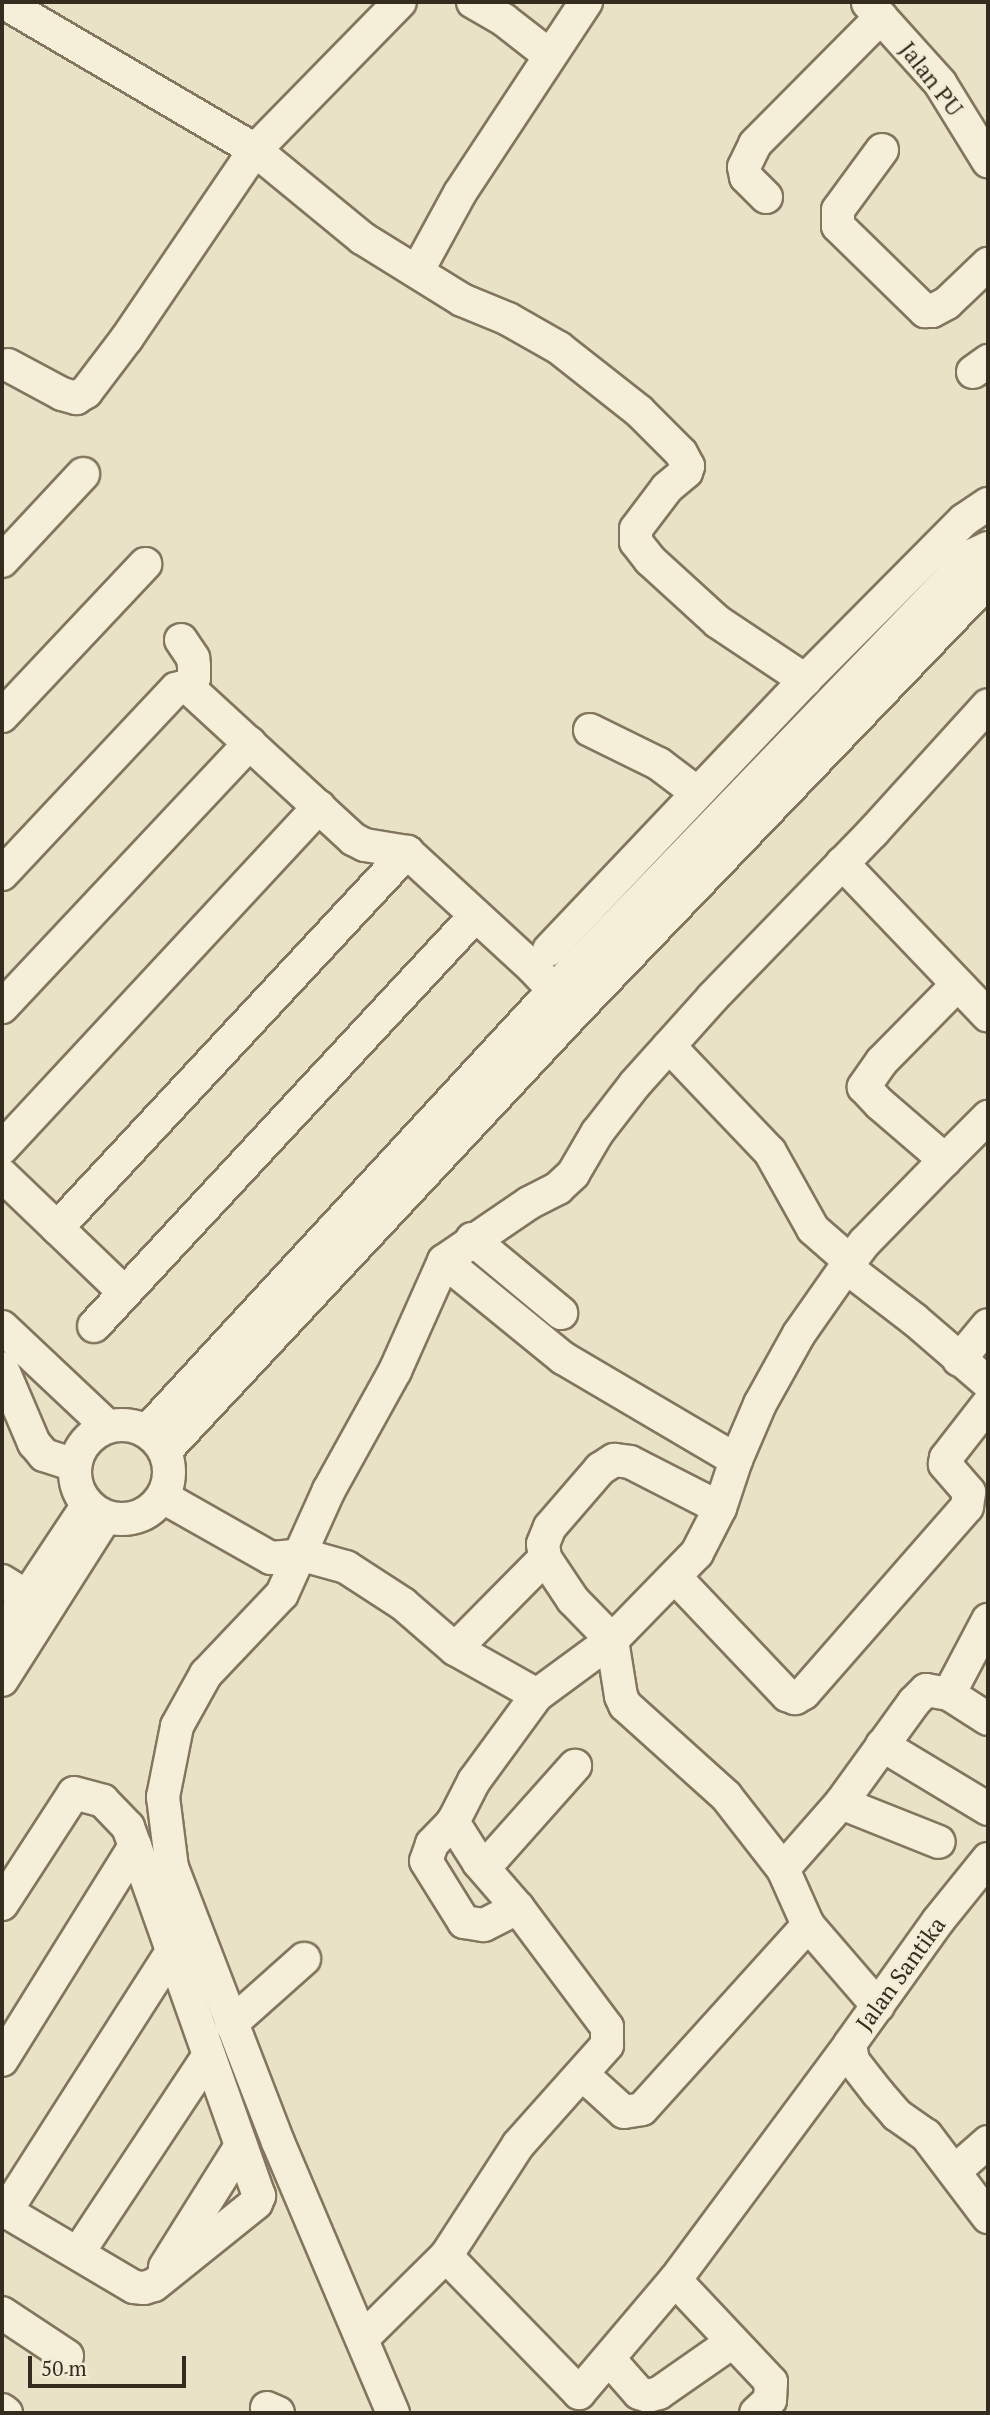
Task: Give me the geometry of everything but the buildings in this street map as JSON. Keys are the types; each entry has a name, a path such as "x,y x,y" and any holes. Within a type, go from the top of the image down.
{"street":[{"path":"3,2 256,150 362,238 418,270 461,300 508,318 559,348 639,411 687,461 686,472 667,488 636,529 636,542 650,560 718,622 805,680"},
{"path":"8,365 62,394 76,398 86,392 127,338 256,150 400,2"},
{"path":"473,2 504,20 550,56"},
{"path":"418,270 460,193 586,2"},
{"path":"765,197 746,177 744,167 755,144 874,9"},
{"name":"Jalan PU","path":"874,9 940,83 986,153"},
{"path":"882,150 838,210 838,226 925,311 932,311 947,303 988,264"},
{"path":"2,561 83,474"},
{"path":"549,950 805,680 964,520 988,505"},
{"path":"156,1441 564,1002 973,555 988,548"},
{"path":"2,716 145,564"},
{"path":"564,1002 988,580"},
{"path":"2,874 176,689 186,688 194,678 193,659 181,640"},
{"path":"186,688 359,842 407,852 564,1002"},
{"path":"393,2413 231,2024 172,1868 163,1797 168,1760 177,1726 206,1674 282,1594 303,1555 329,1490 395,1371 444,1261 472,1239 558,1188 573,1174 597,1133 669,1045 988,705"},
{"path":"590,730 659,764 696,792"},
{"path":"2,1007 250,743"},
{"path":"2,1148 319,807"},
{"path":"57,1228 407,852"},
{"path":"842,863 957,985 986,1008"},
{"path":"94,1326 474,917"},
{"path":"945,1160 864,1087 882,1061 957,985"},
{"path":"669,1045 770,1152 813,1229 848,1265 988,1383"},
{"path":"518,1908 484,1924 464,1923 426,1861 432,1844 453,1822 474,1781 537,1695 612,1640 697,1553 720,1508 736,1460 760,1404 799,1334 848,1265 988,1117"},
{"path":"2,1175 124,1292"},
{"path":"472,1239 561,1314"},
{"path":"444,1261 563,1358 736,1460"},
{"path":"959,1360 988,1325"},
{"path":"2,1327 107,1426"},
{"path":"2,1368 34,1443 44,1455 75,1465"},
{"path":"675,1577 787,1695 795,1698 804,1693 967,1507 969,1492 945,1464 946,1458 988,1404"},
{"path":"128,1424 156,1441 170,1475 163,1497 148,1513 127,1520 96,1512 76,1487 75,1465 86,1441 107,1426 128,1424"},
{"path":"720,1508 630,1462 614,1460 600,1469 550,1527 543,1544 545,1558 573,1600 612,1640 616,1678 625,1705 726,1796 783,1869 808,1925 878,2006"},
{"path":"163,1497 271,1558 303,1555 346,1567 403,1604 455,1649 537,1695"},
{"path":"2,1634 14,1589 96,1512"},
{"path":"2,1680 96,1512"},
{"path":"455,1649 545,1558"},
{"path":"949,1694 988,1620"},
{"path":"783,1869 841,1803 914,1702 926,1690 949,1694 988,1719"},
{"path":"882,1745 988,1809"},
{"path":"484,1868 575,1766"},
{"path":"2,1904 74,1793 103,1801 128,1826 241,2146 258,2196 256,2203 154,2285 134,2287 4,2210 172,1951"},
{"path":"841,1803 939,1842"},
{"path":"363,2338 446,2256 518,2146 607,2045 607,2027 518,1908 484,1868 453,1822"},
{"path":"2,2060 135,1846"},
{"name":"Jalan Santika","path":"988,1859 938,1921 850,2044 853,2061 898,2115 926,2135 988,2217"},
{"path":"583,2075 624,2112 642,2109 808,1925"},
{"path":"231,2024 304,1959"},
{"path":"446,2256 579,2393 676,2280 850,2044"},
{"path":"78,2253 209,2055"},
{"path":"955,2171 988,2142"},
{"path":"154,2285 241,2146"},
{"path":"676,2280 771,2382 770,2400 756,2413"},
{"path":"2,2314 67,2356"},
{"path":"609,2359 639,2393 648,2396 659,2393 732,2342"},
{"path":"2,2410 6,2413"}]}
